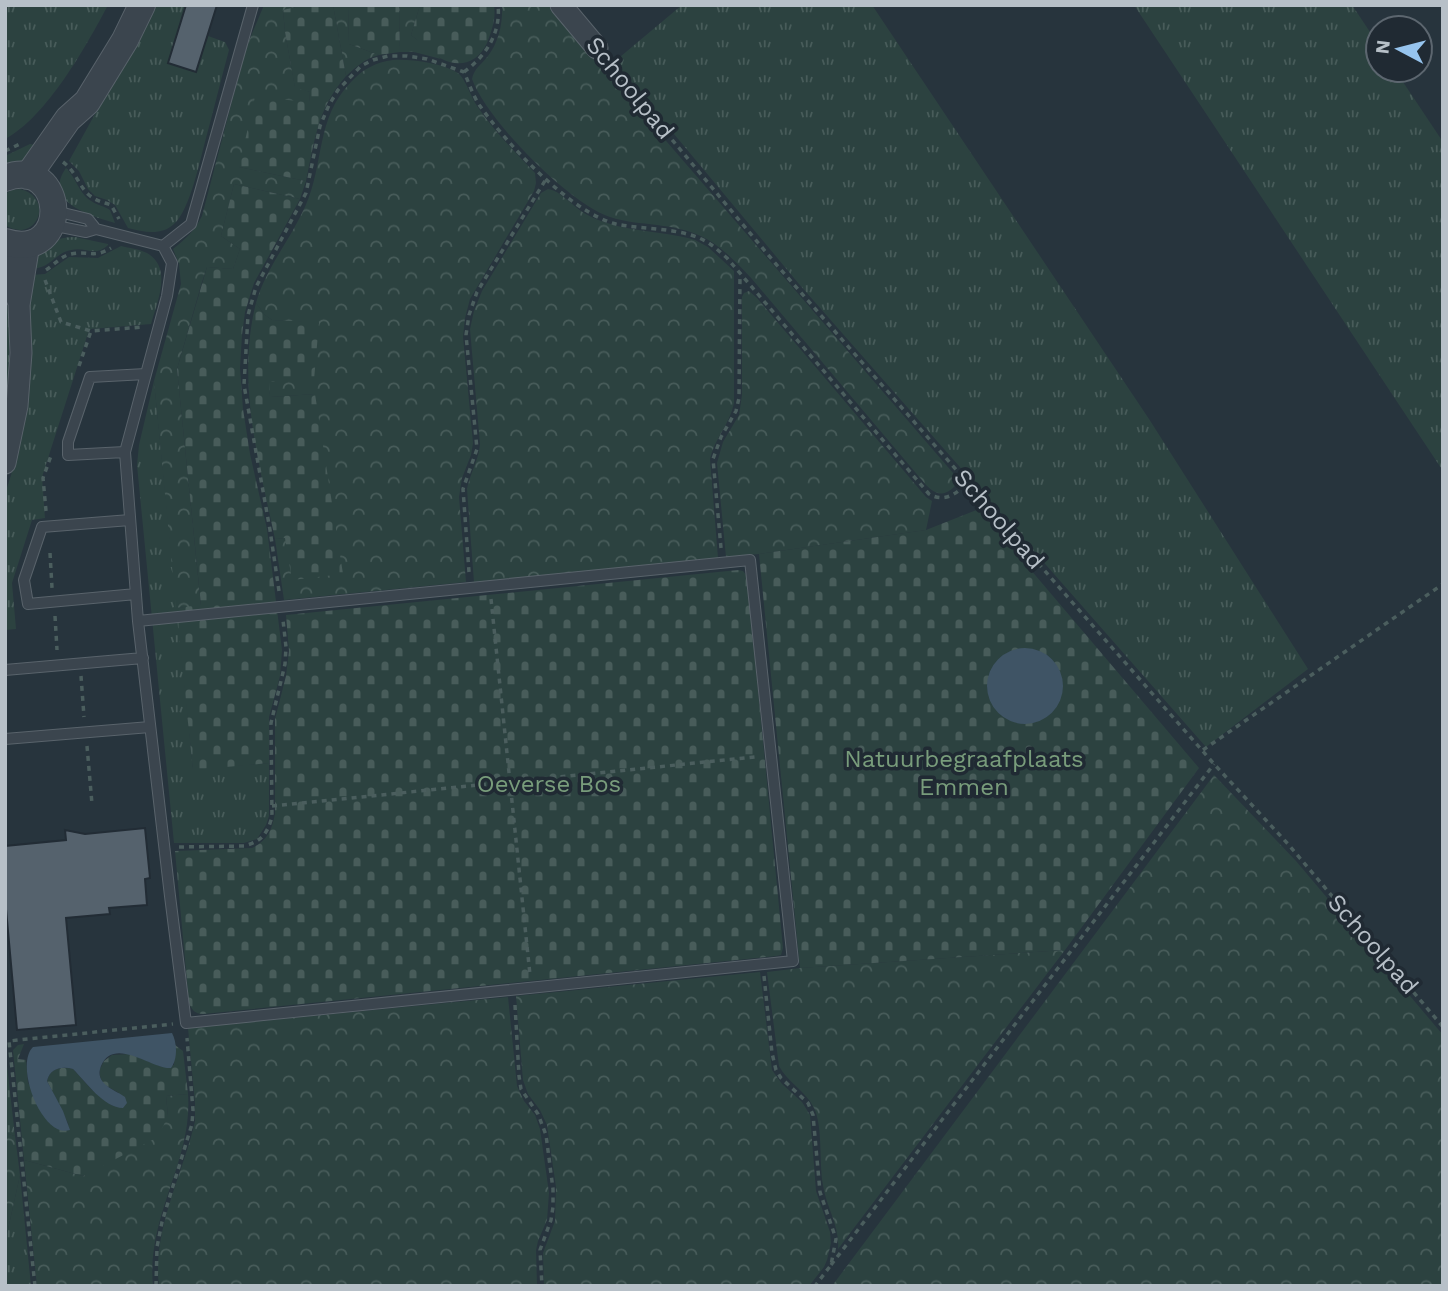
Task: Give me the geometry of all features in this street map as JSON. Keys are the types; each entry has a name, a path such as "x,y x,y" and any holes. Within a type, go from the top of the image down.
{"street":[{"path":"5,463 17,407 21,353 14,243 38,240 46,234 38,196 46,149 68,119 87,102 125,40 142,5"},
{"name":"Schoolpad","path":"561,5 597,48"}],"lane":[{"path":"163,246 191,224 253,5"},
{"path":"38,196 86,232 96,229 163,246 172,263 160,325 125,452 138,621 186,1023 793,961 750,560 138,621"},
{"path":"125,452 68,455 68,442 90,377 146,374"},
{"path":"130,520 42,527 24,580 28,604 136,594"},
{"path":"5,670 143,658"},
{"path":"5,739 150,727"}],"path":[{"path":"464,72 486,52 497,26 498,5"},
{"name":"Schoolpad","path":"597,48 775,263 1288,845 1443,1027"},
{"path":"164,847 254,844 269,828 272,817 272,717 285,664 286,647 270,530 244,385 248,315 256,287 306,193 320,126 329,104 338,90 361,66 373,60 388,56 407,56 427,59 464,72 478,103 528,163 568,197 593,214 614,223 679,233 709,243 727,258 929,495 942,499 954,495 967,483"},
{"path":"5,151 20,145 46,149 73,171 89,195 111,205 127,237 97,255 68,254 41,272 61,322 90,331 160,325"},
{"path":"470,588 463,489 477,449 466,335 469,315 477,292 546,178"},
{"path":"722,563 713,459 721,437 736,411 739,398 740,273"},
{"path":"79,368 90,331"},
{"path":"55,442 44,478 59,666"},
{"path":"1203,750 1443,584"},
{"path":"489,586 531,987"},
{"path":"272,806 771,756"},
{"path":"815,1286 1214,764"},
{"path":"762,964 776,1070 808,1103 813,1115 820,1192 836,1239 831,1265"},
{"path":"514,989 521,1089 538,1114 546,1135 553,1189 551,1220 540,1250 541,1286"},
{"path":"35,1286 9,1041 186,1023 192,1124 162,1222 157,1247 156,1286"}],"green space":[{"path":"5,5 108,5 89,40 50,98 20,129 5,139"},
{"path":"154,5 186,5 168,63 196,72 208,36 225,42 229,50 185,208 169,228 152,232 128,228 115,205 95,196 69,161"},
{"path":"264,5 304,5 283,10 295,87 310,92 309,103 239,167 306,181 300,199 234,184 221,236 240,249 233,269 207,267 202,282 177,369 201,606 176,608 154,381 181,284 179,264 173,249 190,234 202,216 246,48"},
{"path":"304,5 333,5 346,76 336,88 323,113 306,181 239,167 255,97 309,102 310,92 295,88 283,10"},
{"path":"333,5 348,5 349,44 379,55 357,66 346,76"},
{"path":"348,5 399,5 400,52 379,55 349,44"},
{"path":"399,5 420,5 411,35 441,59 414,52 400,52"},
{"path":"420,5 494,5 493,24 484,49 474,59 462,63 449,62 434,54 411,35"},
{"path":"502,5 549,5 592,49 648,120 960,481 956,485 948,492 940,493 926,485 752,279 721,249 688,231 621,220 593,209 552,178 511,137 480,96 472,79 498,38"},
{"path":"682,5 872,5 1149,419 1308,669 1206,747 799,284 614,62"},
{"path":"1134,5 1352,5 1364,23 1364,84 1404,84 1443,142 1443,471"},
{"path":"393,60 426,62 458,73 490,124 535,173 534,191 470,299 465,318 463,337 473,443 459,497 466,582 284,600 275,539 285,538 315,394 270,397 268,382 319,323 272,320 256,303 266,278 305,207 331,111 351,82 365,70 375,64"},
{"path":"30,144 37,145 27,162 5,167 5,156"},
{"path":"66,168 88,199 110,210 115,223 82,211 64,198 60,190 60,180"},
{"path":"234,184 300,199 254,283 245,312 240,368 243,409 267,529 282,650 280,676 269,717 269,763 193,770 176,608 201,605 177,369 207,267 233,269 240,249 221,236"},
{"path":"20,189 31,194 37,201 39,210 33,225 16,230 5,225 5,194"},
{"path":"548,189 580,210 610,224 695,240 708,247 734,271 734,403 710,459 718,558 474,582 467,489 480,444 470,329 482,291 541,193"},
{"path":"75,237 108,245 98,251 76,249 66,252 44,266 32,269 38,255 47,245 59,239"},
{"path":"121,246 147,253 155,259 161,276 157,306 151,324 91,329 88,333 42,477 45,518 32,520 12,583 16,629 5,630 5,494 18,453 31,275 45,274 69,257 98,258"},
{"path":"5,285 9,371 5,422"},
{"path":"749,291 932,501 926,530 726,557 717,463 723,442 739,415 742,395 742,297"},
{"path":"256,303 272,320 319,322 314,380 269,382 270,397 315,394 343,574 292,580 285,538 275,539 257,452 249,392 250,333"},
{"path":"154,381 193,769 269,763 269,816 257,839 244,843 174,843 137,465"},
{"name":"Natuurbegraafplaats Emmen","path":"979,509 1199,768 1065,950 800,968 759,554 926,530"},
{"name":"Oeverse Bos","path":"738,570 747,576 783,948 781,955 203,1014 193,1010 189,1003 175,851 252,848 262,842 270,830 275,814 275,719 286,676 289,651 286,615"},
{"path":"1214,775 1296,861 1443,1035 1443,1286 832,1286"},
{"path":"1065,950 838,1249 837,1232 823,1185 817,1116 811,1102 779,1066 767,972"},
{"path":"760,972 772,1070 782,1084 802,1102 810,1115 816,1191 830,1232 831,1243 824,1267 809,1286 544,1286 543,1253 555,1221 556,1187 547,1125 528,1094 523,1080 516,996"},
{"path":"508,997 517,1086 535,1115 540,1129 549,1193 547,1220 536,1250 537,1286 159,1286 158,1265 164,1223 195,1121 188,1028"},
{"path":"24,1044 18,1059 26,1060 28,1083 69,1125 47,1081 57,1069 73,1069 92,1090 113,1106 119,1093 103,1084 100,1069 104,1061 112,1055 130,1054 162,1067 174,1065 175,1045 183,1051 188,1094 166,1096 168,1116 158,1137 83,1176 24,1160 13,1050"},
{"path":"5,1048 15,1136 5,1133"},
{"path":"188,1094 184,1142 156,1236 153,1286 37,1286 24,1160 83,1176 168,1116 166,1096"},
{"path":"5,1133 15,1136 20,1175 5,1243"},
{"path":"20,1175 31,1286 5,1286 5,1243"}],"water":[{"path":"1018,648 1032,648 1046,654 1057,665 1061,671 1061,701 1052,713 1040,722 1018,724 1004,718 993,707 987,693 987,679 993,665 1004,654"},
{"path":"172,1033 176,1050 171,1068 124,1054 107,1057 101,1066 100,1077 103,1082 125,1097 127,1103 123,1108 109,1104 73,1069 65,1068 54,1071 47,1081 70,1130 60,1130 41,1112 29,1084 27,1069 28,1056 33,1047"}],"building":[{"path":"186,5 217,5 196,72 168,63"},
{"path":"145,828 150,878 145,879 147,905 109,908 110,914 66,918 76,1025 17,1030 5,898 5,846 66,840 65,830 85,834"}]}
